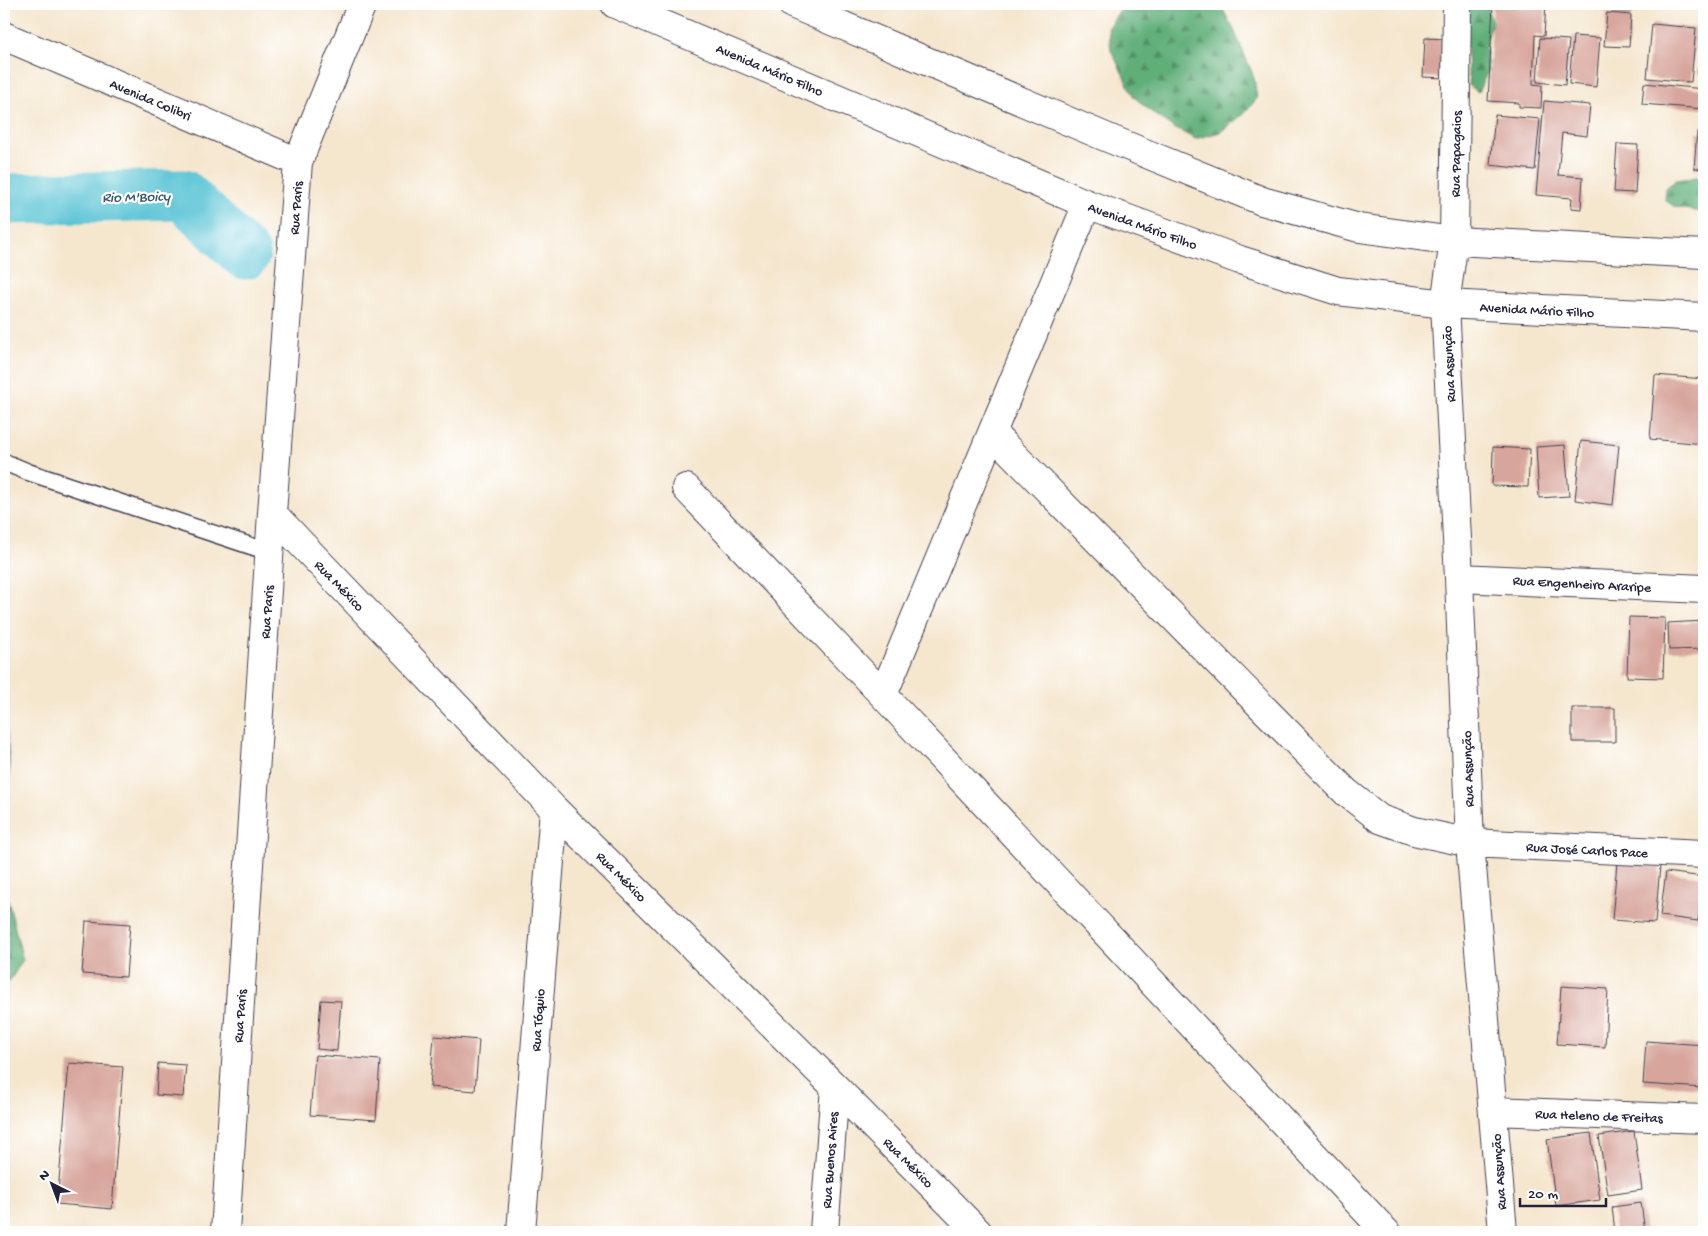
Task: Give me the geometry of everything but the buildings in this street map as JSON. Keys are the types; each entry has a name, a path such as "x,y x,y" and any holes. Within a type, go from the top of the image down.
{"street":[{"name":"Rua Paris","path":"225,1232 272,514 298,162 362,4"},
{"name":"Avenida Mário Filho","path":"615,4 1087,204 1240,260 1338,291 1445,304 1704,317"},
{"path":"792,4 1262,201 1358,228 1454,241 1704,254"},
{"name":"Rua Papagaios","path":"1445,304 1454,241 1457,4"},
{"name":"Avenida Colibri","path":"4,36 298,162"},
{"path":"883,696 1087,204"},
{"name":"Rua Assunção","path":"1445,304 1470,843 1502,1232"},
{"name":"Rua José Carlos Pace","path":"992,433 1346,792 1380,819 1414,831 1470,843 1704,854"},
{"path":"686,488 1386,1232"},
{"name":"Rua México","path":"272,514 554,809 835,1087 978,1232"},
{"name":"Rua Engenheiro Araripe","path":"1459,578 1704,588"},
{"name":"Rua Tóquio","path":"521,1232 554,809"},
{"name":"Rua Buenos Aires","path":"824,1232 835,1087"},
{"name":"Rua Heleno de Freitas","path":"1493,1111 1704,1119"}],"lane":[{"path":"4,462 28,472 270,552"}],"green space":[{"path":"1124,4 1220,4 1234,30 1254,77 1257,99 1240,117 1220,132 1195,139 1174,128 1154,114 1134,97 1111,50 1108,27"},
{"path":"1464,4 1491,4 1488,11 1492,22 1485,47 1488,71 1478,92 1469,85"},
{"path":"1610,4 1641,4 1631,15 1622,17 1612,10"},
{"path":"1704,176 1704,213 1675,207 1665,200 1666,188 1676,180"},
{"path":"4,706 10,766 4,821"},
{"path":"4,884 23,960 4,990"}],"waterway":[{"name":"Rio M'Boicy","path":"4,199 183,195 245,254"}]}
